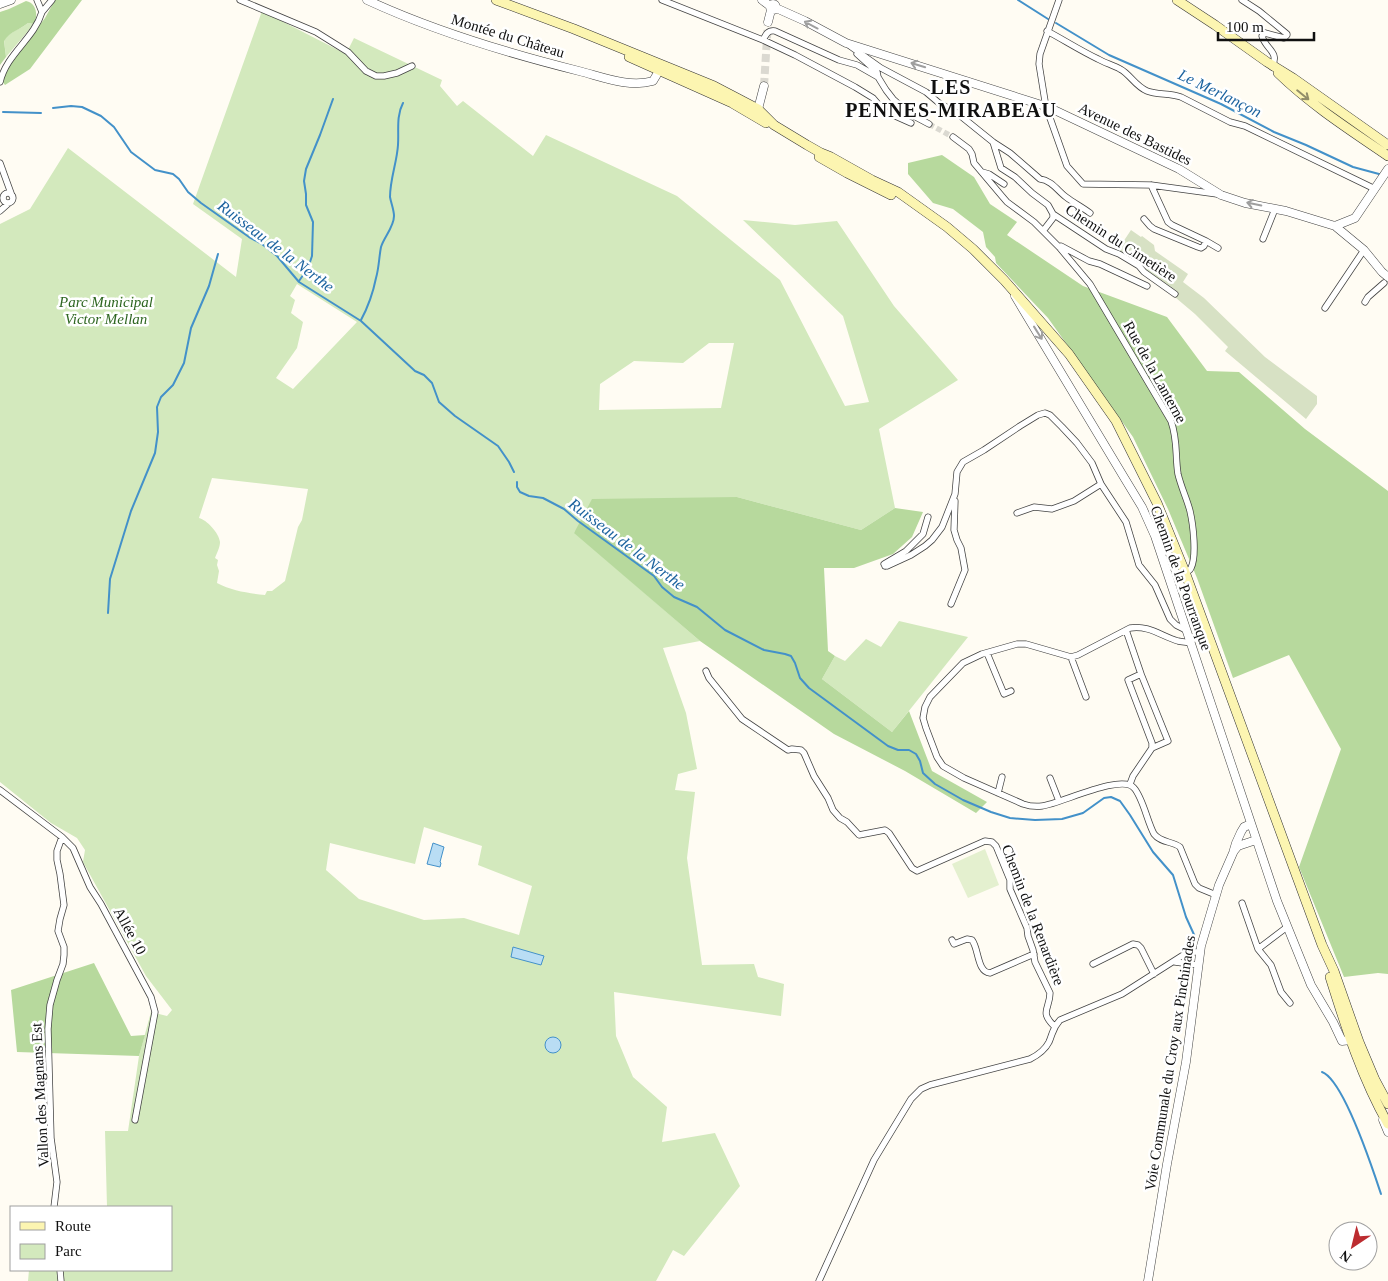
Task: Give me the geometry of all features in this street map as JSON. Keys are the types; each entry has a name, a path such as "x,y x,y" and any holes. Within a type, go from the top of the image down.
{"main road":[{"path":"496,0 656,67 757,113"},
{"path":"1178,0 1388,145"},
{"path":"1271,65 1299,93 1388,156"},
{"path":"656,67 672,69 714,86 784,132 898,192 947,226 1004,280 1069,354 1116,420 1157,503 1185,572 1359,1042 1375,1080 1388,1104"},
{"path":"1322,945 1346,1040 1378,1106 1387,1118"}],"street":[{"path":"0,4 12,0"},
{"path":"37,0 42,12"},
{"path":"0,82 3,71 12,56 40,21 42,12 52,0"},
{"path":"240,0 316,32 348,52 366,71 376,76 397,73 412,66"},
{"name":"Montée du Château","path":"367,0 433,28 558,66 629,84 645,84 656,67"},
{"path":"662,0 763,40 795,55 855,87 873,98 884,111 910,123"},
{"name":"Avenue des Bastides","path":"762,0 772,8 804,21 846,43 1048,107 1179,169 1221,195 1335,226"},
{"path":"1059,0 1047,31 1039,64 1045,101 1067,166 1083,184 1150,185 1221,195"},
{"path":"1242,0 1287,34 1284,38 1264,33 1262,36 1263,41 1274,55 1275,61 1271,65"},
{"path":"768,22 772,8"},
{"path":"763,40 768,32 775,31 878,77"},
{"path":"1047,31 1100,60 1112,64 1122,70 1134,83 1147,91 1181,97 1230,122 1245,126 1375,189"},
{"path":"846,43 850,49 877,72 878,77 893,99 910,114 929,124"},
{"path":"846,43 881,68 926,92 939,103 957,113 1010,153 1040,179 1043,178 1050,182 1065,197 1090,212"},
{"path":"757,113 764,86"},
{"name":"Rue de la Lanterne","path":"953,137 971,152 973,161 1008,202 1034,222 1059,247 1090,284 1171,421 1175,434 1179,480 1190,511 1193,536 1194,556 1191,568 1185,572"},
{"name":"Chemin du Cimetière","path":"993,142 1001,168 1015,177 1048,205 1053,214 1106,249 1119,254 1139,266 1144,272 1175,294"},
{"path":"0,163 7,182 5,202 9,203 0,210"},
{"path":"1388,169 1355,218 1335,226 1364,250 1386,279 1388,289"},
{"path":"982,172 989,174 1004,184"},
{"path":"1150,185 1168,222 1172,226 1218,248"},
{"path":"1263,240 1275,209"},
{"path":"1043,231 1053,218 1053,214"},
{"path":"1144,219 1154,229 1198,247 1204,246 1206,241"},
{"path":"1059,247 1061,246 1089,261 1100,264 1147,286"},
{"path":"1325,308 1364,250"},
{"path":"1365,302 1386,279"},
{"name":"Chemin de la Pourranque","path":"1004,280 1052,356 1142,507 1155,536 1256,840"},
{"path":"1052,356 1055,338"},
{"path":"951,604 966,570 961,548 954,530 957,472 963,462 1038,415 1045,413 1050,415 1077,443 1092,463 1101,484 1126,522 1139,565 1155,585 1170,619 1176,626 1186,630"},
{"path":"1017,514 1034,507 1052,509 1074,501 1101,484"},
{"path":"928,517 923,534 906,551 884,564 884,566 911,555 932,540 942,527 955,494"},
{"path":"1191,643 1178,641 1139,627 1126,630 1071,657 1026,644 1017,644 963,663 930,697 925,707 923,718 937,756 943,766 964,778 1023,804 1044,806 1106,786 1123,783 1130,784 1135,788 1157,838 1180,847 1194,884 1216,895"},
{"path":"1126,630 1141,674 1168,741 1152,748 1133,776 1130,784"},
{"path":"987,653 1004,694 1011,691"},
{"path":"1071,657 1086,697"},
{"name":"Chemin de la Renardière","path":"706,672 742,719 788,750 801,750 804,753 814,776 833,810 840,818 847,822 859,835 885,830 889,833 912,868 917,871 985,841 992,842 996,846 1010,880 1010,889 1027,928 1035,962 1050,993 1046,1014 1054,1026"},
{"path":"1141,674 1128,680 1152,743 1152,748"},
{"path":"998,793 1002,777"},
{"path":"1050,778 1059,801"},
{"name":"Allée 10","path":"0,790 62,837 73,848 90,887 151,997 154,1012 135,1120"},
{"name":"Voie Communale du Croy aux Pinchinades","path":"1148,1281 1186,1062 1200,952 1216,895 1241,832 1244,827 1251,824"},
{"name":"Vallon des Magnans Est","path":"54,1206 58,1182 51,1138 51,1095 47,1039 50,1005 64,955 64,948 58,931 64,905 57,860 62,837"},
{"path":"1233,853 1238,846 1256,840 1287,928 1311,985 1346,1040 1355,1043 1387,1118"},
{"path":"1242,903 1258,949 1271,966 1281,992 1290,1003"},
{"path":"1258,949 1287,928"},
{"path":"952,940 954,944 967,939 972,940 975,944 982,970 986,973 1034,954"},
{"path":"1093,964 1133,944 1138,944 1154,974"},
{"path":"819,1281 874,1160 911,1099 921,1089 1030,1059 1040,1053 1048,1044 1054,1026 1060,1020 1122,994 1188,952 1200,952"},
{"path":"1174,962 1198,965"},
{"path":"1378,1106 1388,1132"}],"green space":[{"path":"55,0 82,0 30,69 5,85 2,81 8,68 45,18"},
{"path":"26,1 30,2 36,10 34,24 28,23 6,38 4,41 6,57 0,65 0,12"},
{"name":"Parc Municipal Victor Mellan","path":"262,11 346,54 354,38 442,80 440,86 457,106 463,101 533,156 546,135 677,196 780,280 845,406 869,402 843,316 743,220 795,225 837,221 894,306 958,380 879,429 895,508 861,530 737,497 574,532 700,641 663,648 686,713 697,769 678,774 675,790 695,792 687,858 702,965 754,964 758,977 784,984 781,1016 614,992 616,1036 633,1077 667,1107 662,1142 715,1133 740,1186 684,1256 673,1250 656,1281 28,1281 29,1271 172,1271 172,1206 107,1206 105,1131 128,1131 139,1056 151,1012 167,1016 172,1010 146,976 83,862 85,850 77,838 51,823 0,782 0,224 30,209 68,148 236,277 242,239 193,204","holes":["297,284 357,322 293,389 276,378 297,348 303,322 291,313 295,300 290,296","709,343 734,343 721,408 599,410 600,384 634,361 683,363","212,478 308,489 302,520 298,527 285,581 272,591 267,591 265,595 234,590 217,583 219,571 218,560 215,558 220,546 219,538 212,527 206,521 199,518","424,827 482,846 478,865 532,886 519,935 464,918 424,920 359,899 326,870 330,843 415,864"]},
{"path":"28,23 34,24 6,57 4,40"},
{"path":"942,155 974,177 990,204 1017,222 1007,235 1083,286 1167,317 1207,371 1239,372 1305,429 1388,491 1388,974 1378,973 1344,977 1299,867 1341,749 1289,655 1233,678 1197,578 1168,509 1133,437 1048,318 996,263 995,257 986,247 983,232 953,209 933,203 908,174 908,163"},
{"path":"1131,230 1154,245 1155,251 1188,274 1183,282 1204,298 1265,357 1317,396 1317,404 1306,419 1225,351 1228,347 1195,314 1144,271 1146,267 1117,251"},
{"path":"737,497 861,530 895,508 923,512 912,537 893,554 854,568 824,568 828,651 835,656 822,679 892,732 909,711 932,771 987,802 976,813 905,771 834,734 700,641 574,533 592,499"},
{"path":"899,621 968,637 892,732 822,679 835,656 845,661 866,639 881,647"},
{"path":"985,849 999,885 968,898 952,864"},
{"path":"94,963 131,1036 145,1035 139,1056 17,1052 11,990"}],"water":[{"path":"433,843 444,847 440,867 427,864"},
{"path":"513,947 544,956 541,965 511,957"},
{"path":"553,1037 561,1045 553,1053 545,1045"}],"waterway":[{"name":"Le Merlançon","path":"1018,0 1048,19"},
{"name":"Le Merlançon","path":"1056,23 1109,55 1221,104 1274,132 1353,167 1379,174"},
{"path":"299,281 308,268 312,256 313,222 306,205 304,181 306,169 333,99"},
{"path":"361,320 373,289 381,247 394,220 390,190 397,151 399,118 403,103"},
{"name":"Ruisseau de la Nerthe","path":"53,108 82,107 101,116 114,127 131,152 155,170 173,174 188,192 201,203 277,256 299,282 361,321 415,371 424,375 432,383 439,402 455,416 498,446 514,472"},
{"name":"Ruisseau de la Nerthe","path":"3,112 41,113"},
{"path":"108,613 110,579 131,511 155,453 158,432 157,407 161,397 173,385 184,363 191,328 209,286 218,254"},
{"name":"Ruisseau de la Nerthe","path":"517,482 520,492 529,496 543,498 564,509 654,576 662,587 674,597 697,607 725,630 764,650 791,656 800,678 809,688 888,746 898,750 909,750 916,754 923,773 935,784 963,800 1010,818 1035,820 1062,819 1083,813 1104,798 1111,797 1120,801 1153,852 1173,875 1186,917 1196,939"},
{"name":"Ruisseau de la Nerthe","path":"1322,1072 1331,1079 1348,1108 1365,1147 1381,1194"}],"tunnel":[{"path":"764,86 768,22"},
{"path":"929,124 953,137"}],"district":[{"name":"LES PENNES-MIRABEAU","path":"951,98"}]}
